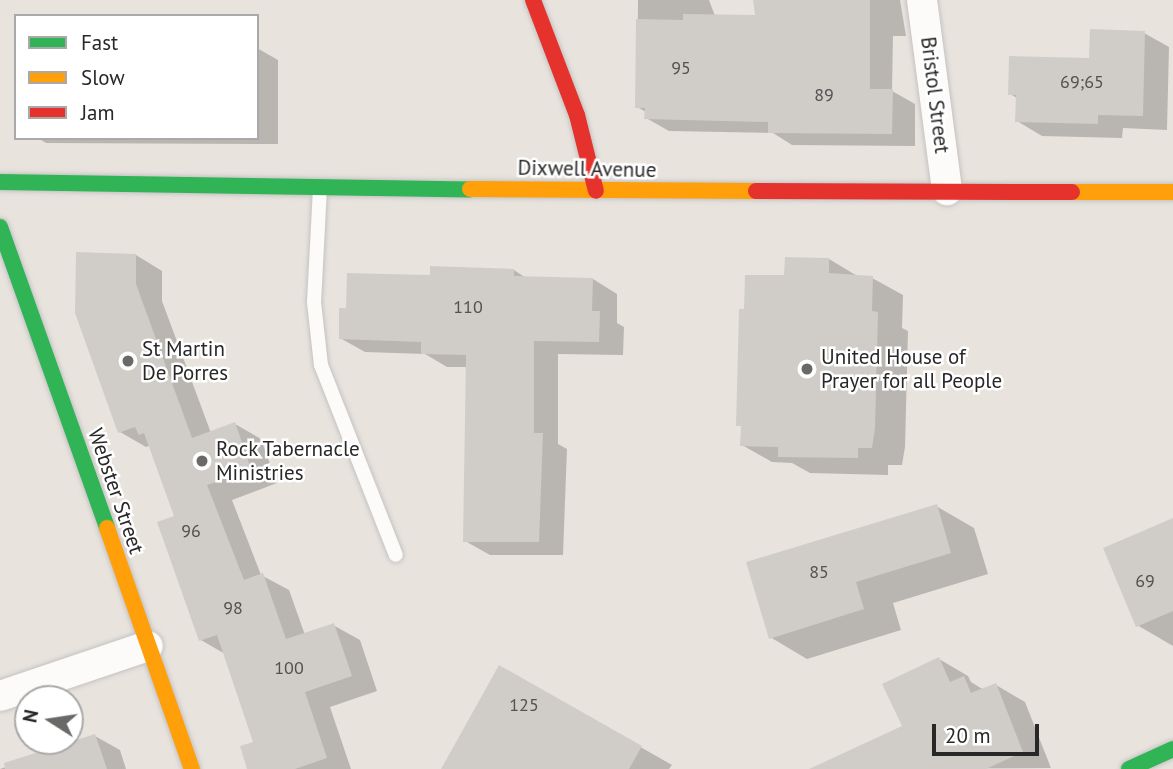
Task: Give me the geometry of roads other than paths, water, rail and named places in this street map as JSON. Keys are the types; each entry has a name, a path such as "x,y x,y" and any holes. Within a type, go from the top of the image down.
{"main road":[{"path":"533,0 577,115 596,191"},
{"name":"Dixwell Avenue","path":"0,181 596,191 1173,192"},
{"name":"Webster Street","path":"0,227 192,769"},
{"path":"1129,769 1173,749"}],"street":[{"name":"Bristol Street","path":"922,0 947,190"},
{"path":"0,696 148,646"}],"lane":[{"path":"321,186 316,225 314,302 321,365 396,555"}],"place":[{"name":"St Martin De Porres","path":"128,361"},
{"name":"United House of Prayer for all People","path":"807,369"},
{"name":"Rock Tabernacle Ministries","path":"202,461"}]}
